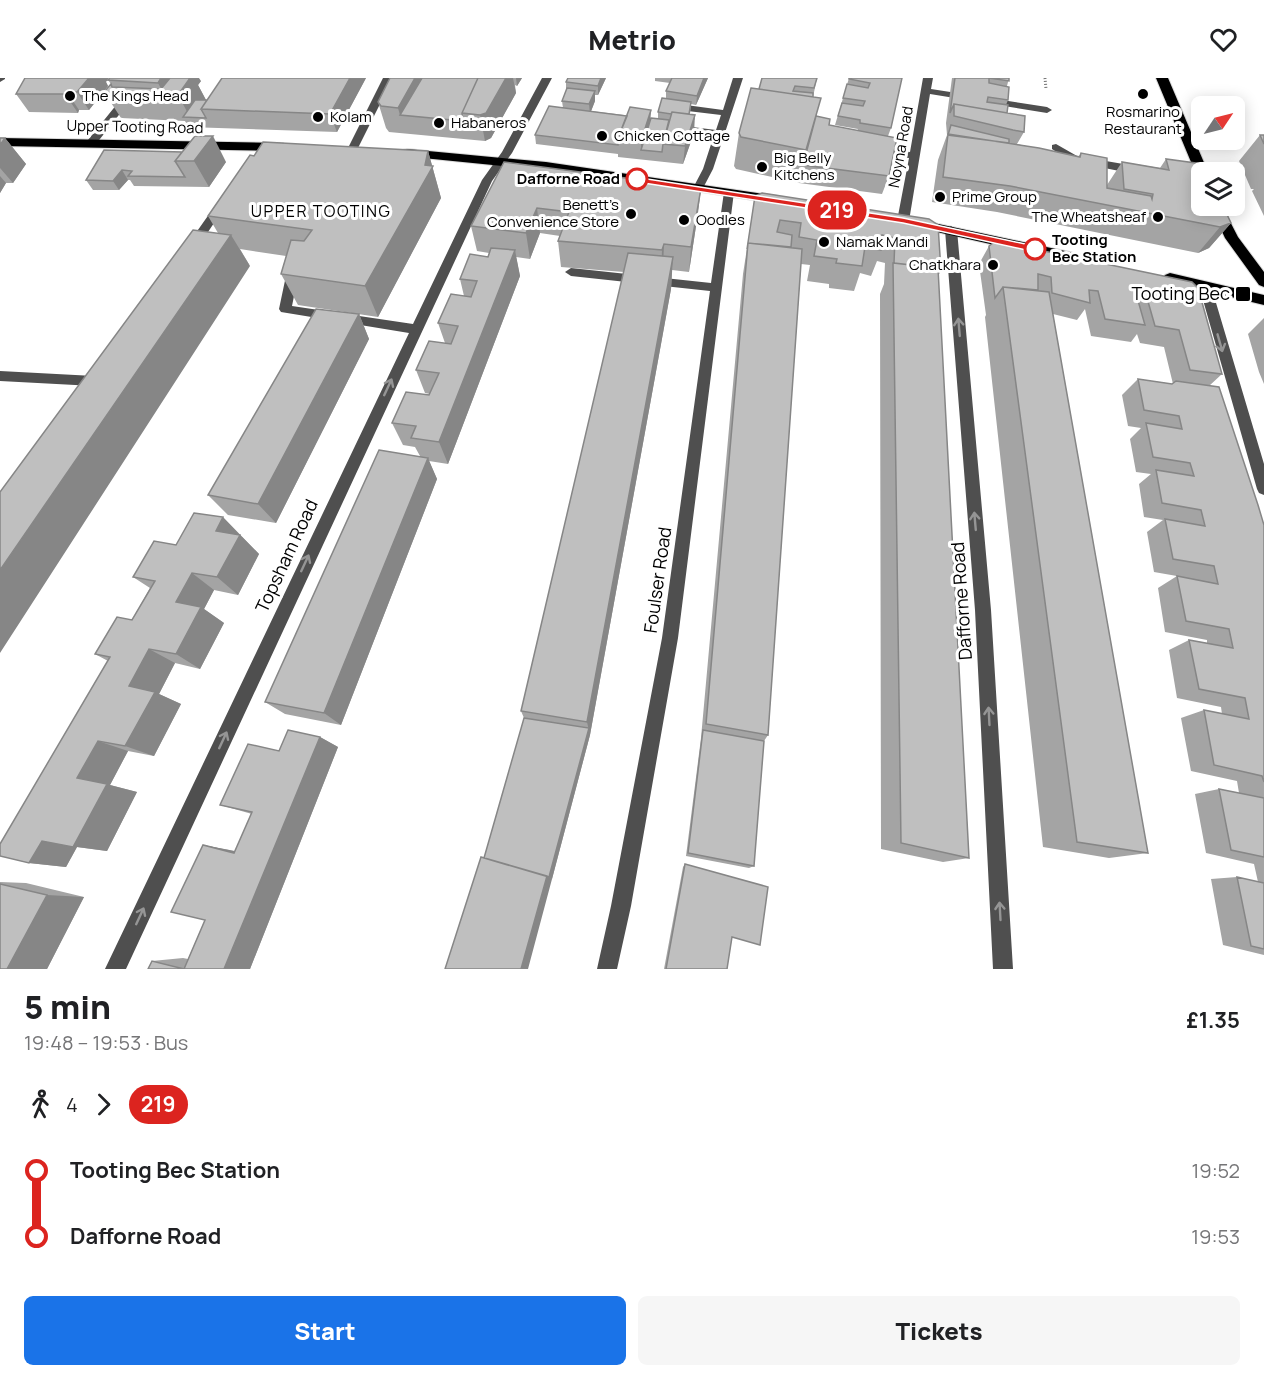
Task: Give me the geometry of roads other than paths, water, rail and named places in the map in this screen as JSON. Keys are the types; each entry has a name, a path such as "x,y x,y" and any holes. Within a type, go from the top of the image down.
{"highway":[{"path":"1162,78 1193,162"},
{"name":"Upper Tooting Road","path":"0,142 92,142 292,148"},
{"path":"396,153 499,162 796,203"},
{"path":"1221,216 1232,238 1264,282"},
{"path":"898,220 1099,263"},
{"path":"1152,274 1264,300"}],"street":[{"path":"92,142 143,78"},
{"name":"Topsham Road","path":"115,969 487,180 534,112 547,78"},
{"path":"698,188 708,169 738,78"},
{"name":"Noyna Road","path":"898,220 915,156 928,78"},
{"path":"351,152 391,79"},
{"path":"926,91 1047,110"},
{"path":"665,105 726,113"},
{"path":"661,126 720,133"},
{"path":"246,163 257,146"},
{"path":"1056,147 1072,159 1128,167 1149,175"},
{"path":"869,148 915,156"},
{"name":"Foulser Road","path":"607,969 621,906 670,638 729,192"},
{"path":"181,261 227,196"},
{"name":"Dafforne Road","path":"951,230 983,610 1003,969"},
{"path":"294,269 285,309 415,329"},
{"path":"571,272 716,288"},
{"path":"1205,286 1264,489"},
{"path":"0,376 94,381"}],"place":[{"name":"Rosmarino Restaurant","path":"1143,94"},
{"name":"The Kings Head","path":"70,96"},
{"name":"Kolam","path":"318,117"},
{"name":"Habaneros","path":"439,123"},
{"name":"Chicken Cottage","path":"602,136"},
{"name":"Big Belly Kitchens","path":"762,167"},
{"name":"Dafforne Road","path":"637,179"},
{"name":"Prime Group","path":"940,197"},
{"name":"Benett’s Convenience Store","path":"631,214"},
{"name":"The Wheatsheaf","path":"1158,217"},
{"name":"Oodles","path":"684,220"},
{"name":"Namak Mandi","path":"824,242"},
{"name":"Tooting Bec Station","path":"1035,249"},
{"name":"Chatkhara","path":"993,265"},
{"name":"Tooting Bec","path":"1243,294"}],"district":[{"name":"UPPER TOOTING","path":"321,211"}]}
